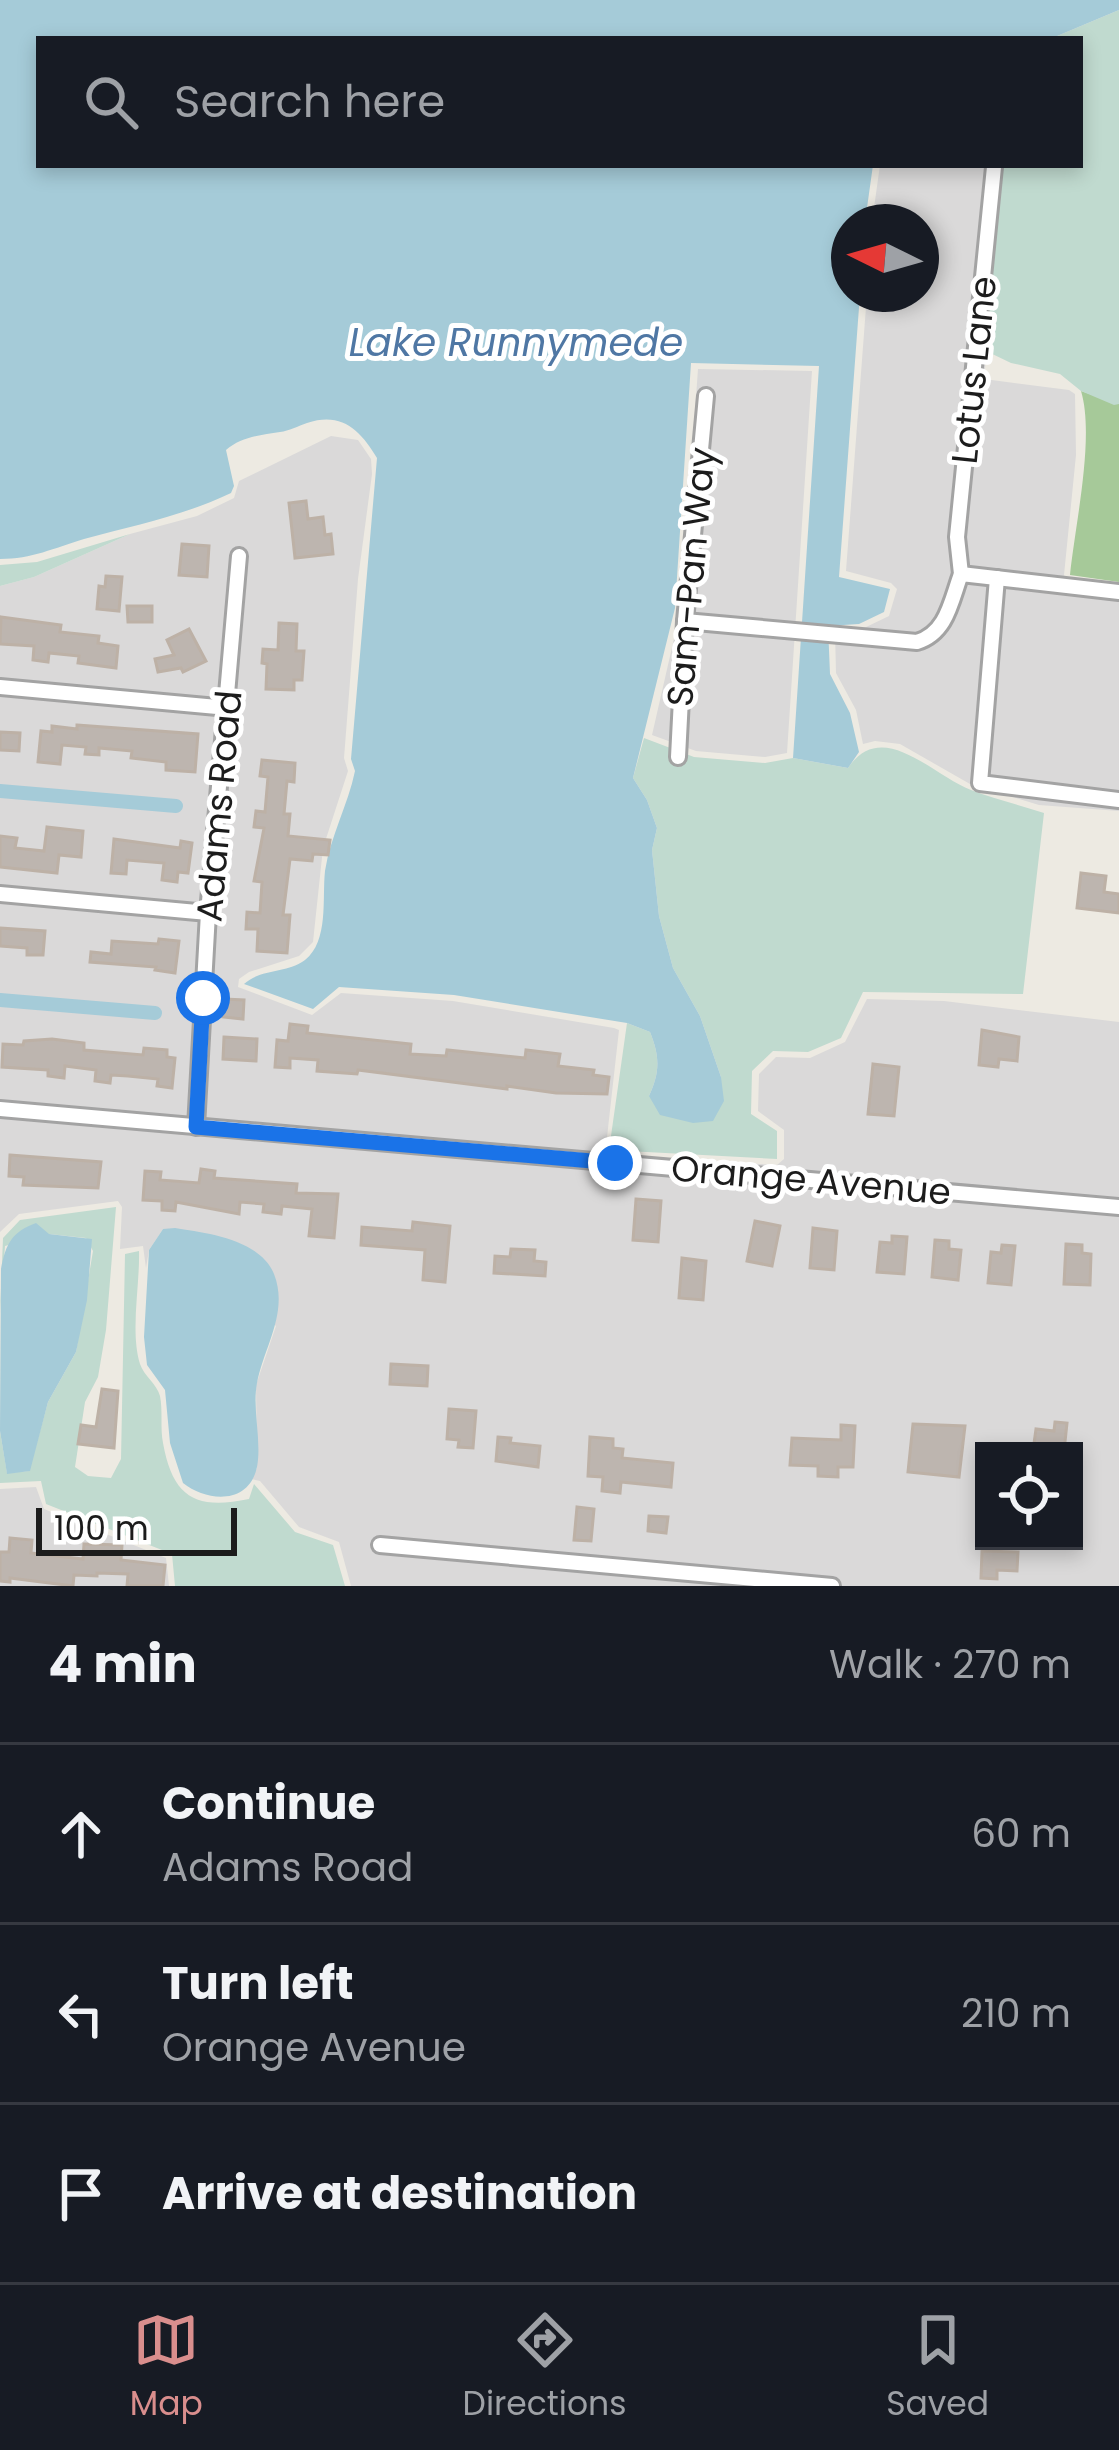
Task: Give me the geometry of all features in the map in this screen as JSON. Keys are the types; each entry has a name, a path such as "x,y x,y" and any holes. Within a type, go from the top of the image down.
{"street":[{"name":"Lotus Lane","path":"961,574 957,537 994,168"},
{"name":"Sam-Pan Way","path":"678,758 706,396"},
{"name":"Adams Road","path":"196,1127 208,913 239,556"},
{"path":"685,621 916,642 942,626 961,574 1119,592"},
{"path":"997,578 978,778 984,786 1119,800"},
{"path":"0,687 228,708"},
{"path":"0,894 208,913"},
{"name":"Orange Avenue","path":"0,1109 1119,1207"},
{"path":"380,1545 832,1586"}],"shaded area":[{"path":"880,168 994,168 980,354 986,358 984,379 1075,394 1076,455 1064,575 1119,588 1119,811 1039,805 970,784 900,744 863,744 856,710 836,673 835,631 862,629 889,616 897,589 891,583 846,571 866,312 939,312 939,204 875,204"},
{"path":"698,369 812,371 787,753 765,757 696,751 652,735 681,608"},
{"path":"331,436 358,440 371,459 344,758 348,771 323,848 313,942 299,956 249,972 239,979 238,987 312,1015 341,993 453,1001 614,1028 619,1030 605,1155 777,1165 784,1159 784,1130 758,1111 759,1074 776,1057 810,1058 845,1042 867,999 944,1001 1119,1022 1119,1586 351,1586 339,1542 299,1527 260,1481 251,1479 257,1468 256,1385 276,1326 163,1229 149,1250 146,1268 143,1246 120,1249 122,1207 118,1201 19,1214 0,1232 0,586 34,577 130,534 197,516 234,498 239,481"},
{"path":"36,1487 44,1509 166,1558 169,1586 0,1586 0,1489"}],"green space":[{"path":"1119,10 1119,404 1114,405 1081,391 1060,374 1011,363 984,350 1000,168 1083,168 1083,36 1057,36"},
{"path":"1081,391 1119,404 1119,582 1070,575 1085,456"},
{"path":"130,534 34,577 0,586 0,565 37,562"},
{"path":"644,738 694,757 765,763 793,758 848,768 861,754 892,749 971,790 1044,813 1023,994 863,992 841,1038 808,1052 773,1051 752,1071 751,1114 777,1131 777,1159 609,1150 627,1023 650,1032 653,1041 657,1064 649,1096 721,1077 700,1016 673,968 659,916 652,850 657,828 633,778"},
{"path":"116,1207 106,1330 98,1377 85,1402 75,1467 88,1476 111,1478 121,1459 125,1254 139,1251 137,1351 160,1396 163,1443 173,1476 190,1496 215,1503 249,1499 254,1484 295,1532 333,1545 345,1586 175,1586 172,1554 46,1504 41,1481 0,1483 0,1431 7,1473 29,1471 48,1402 76,1352 93,1251 86,1238 49,1234 5,1246 0,1314 3,1238 20,1220"}],"water":[{"name":"Lake Runnymede","path":"0,0 1119,0 1119,10 1057,36 36,36 36,168 873,168 868,204 831,204 831,312 859,312 839,577 890,589 884,612 859,624 828,626 830,674 850,713 859,752 848,768 793,758 819,366 691,363 675,608 633,778 657,828 652,850 659,916 673,968 700,1016 721,1077 724,1101 713,1121 693,1123 660,1115 649,1096 657,1064 650,1032 627,1023 454,995 339,987 313,1009 244,984 290,967 313,952 323,919 327,858 355,771 351,759 377,458 357,432 340,422 319,420 251,437 226,450 234,486 231,493 159,519 0,559"},
{"path":"36,1223 49,1234 92,1239 87,1300 76,1352 48,1402 30,1471 7,1474 0,1431 1,1269 11,1240"},
{"path":"163,1229 245,1245 267,1262 278,1288 277,1316 256,1393 257,1467 253,1479 236,1494 204,1494 183,1483 170,1443 165,1390 147,1365 149,1250"}],"building":[{"path":"306,501 308,519 323,517 333,554 295,558 289,503"},
{"path":"182,544 209,546 207,577 179,575"},
{"path":"106,576 122,577 119,611 97,609 99,586 105,587"},
{"path":"127,606 152,606 152,622 128,622"},
{"path":"1,617 99,636 98,643 118,646 116,668 78,663 79,656 49,653 48,662 33,660 34,646 0,644"},
{"path":"279,623 297,624 296,651 304,651 302,680 294,680 294,690 266,689 263,649 278,650"},
{"path":"189,629 206,661 183,672 181,668 158,672 155,659 174,655 167,640"},
{"path":"77,725 198,734 195,772 166,770 166,762 131,758 132,751 99,748 99,755 85,754 86,747 62,745 60,764 38,762 41,731 52,732 52,726 77,729"},
{"path":"0,732 20,733 19,751 0,750"},
{"path":"262,760 295,763 294,782 287,781 288,836 330,840 328,855 313,854 312,861 290,859 283,915 290,915 287,953 257,951 258,929 246,929 247,912 260,913 262,882 254,881 264,828 254,827 256,811 265,812 268,777 260,776"},
{"path":"47,827 83,831 81,857 59,855 57,873 0,867 0,836 17,838 15,848 44,851"},
{"path":"114,839 180,848 181,841 192,843 188,873 178,872 177,882 162,880 164,863 127,860 126,874 111,873"},
{"path":"1081,873 1106,876 1104,892 1119,894 1119,913 1077,908"},
{"path":"0,928 45,931 43,955 0,946"},
{"path":"159,939 179,941 175,973 90,962 91,952 111,954 112,941 158,944"},
{"path":"224,999 244,1000 243,1019 223,1017"},
{"path":"290,1024 308,1026 307,1033 411,1044 410,1054 446,1056 447,1050 525,1058 526,1050 560,1054 558,1066 594,1070 593,1075 609,1077 607,1094 507,1089 358,1070 357,1074 317,1071 318,1060 290,1058 290,1068 275,1067 277,1040 288,1041"},
{"path":"982,1030 1019,1037 1017,1061 999,1059 998,1067 979,1065"},
{"path":"224,1037 257,1039 256,1061 223,1059"},
{"path":"52,1039 84,1043 84,1050 143,1055 144,1048 167,1050 167,1057 175,1058 172,1088 157,1086 158,1079 128,1076 111,1075 110,1083 95,1081 96,1070 65,1066 64,1078 48,1076 48,1070 2,1067 3,1044"},
{"path":"873,1064 899,1067 894,1116 868,1114"},
{"path":"10,1155 101,1162 98,1188 23,1185 24,1177 9,1176"},
{"path":"201,1169 215,1171 214,1178 297,1184 296,1193 338,1194 334,1238 309,1236 312,1209 282,1206 281,1214 263,1212 264,1204 240,1202 239,1214 176,1202 175,1211 162,1210 162,1201 143,1200 145,1171 161,1172 160,1180 199,1183"},
{"path":"636,1199 661,1201 658,1242 633,1240"},
{"path":"755,1221 780,1226 772,1266 747,1261"},
{"path":"413,1222 450,1226 445,1282 423,1280 425,1250 361,1245 362,1227 412,1231"},
{"path":"813,1228 837,1231 834,1270 810,1268"},
{"path":"892,1236 907,1237 904,1274 877,1272 880,1242 892,1243"},
{"path":"935,1240 949,1241 949,1249 961,1250 958,1280 932,1277"},
{"path":"1066,1244 1082,1245 1082,1253 1091,1254 1090,1285 1064,1284"},
{"path":"1002,1245 1015,1246 1011,1285 988,1283 991,1252 1001,1253"},
{"path":"511,1249 535,1250 534,1261 546,1262 545,1276 494,1273 495,1256 510,1257"},
{"path":"682,1258 706,1261 703,1300 679,1298"},
{"path":"391,1364 428,1366 427,1386 390,1384"},
{"path":"102,1389 118,1391 114,1448 78,1444 81,1425 96,1427"},
{"path":"449,1409 476,1411 473,1448 458,1447 459,1440 447,1439"},
{"path":"1055,1422 1067,1423 1065,1442 1034,1442 1036,1429 1054,1431"},
{"path":"913,1424 965,1426 959,1477 908,1472"},
{"path":"841,1425 855,1426 853,1467 838,1467 838,1477 818,1476 818,1466 790,1465 792,1438 841,1440"},
{"path":"498,1437 540,1446 538,1467 496,1461"},
{"path":"590,1437 613,1439 613,1448 623,1449 622,1458 673,1463 671,1487 621,1482 620,1493 602,1491 603,1477 588,1476"},
{"path":"577,1507 594,1509 591,1541 574,1540"},
{"path":"649,1516 668,1517 666,1533 648,1531"},
{"path":"10,1538 32,1540 31,1553 83,1559 84,1544 122,1545 121,1560 165,1565 163,1586 127,1586 128,1574 97,1573 74,1575 73,1586 10,1578 10,1582 0,1581 0,1552 9,1552"},
{"path":"982,1551 1018,1552 1017,1571 997,1570 997,1579 981,1578"}],"waterway":[{"path":"0,791 176,806"},
{"path":"0,1000 155,1013"}],"route":[{"path":"203,998 196,1127 615,1163"}]}
